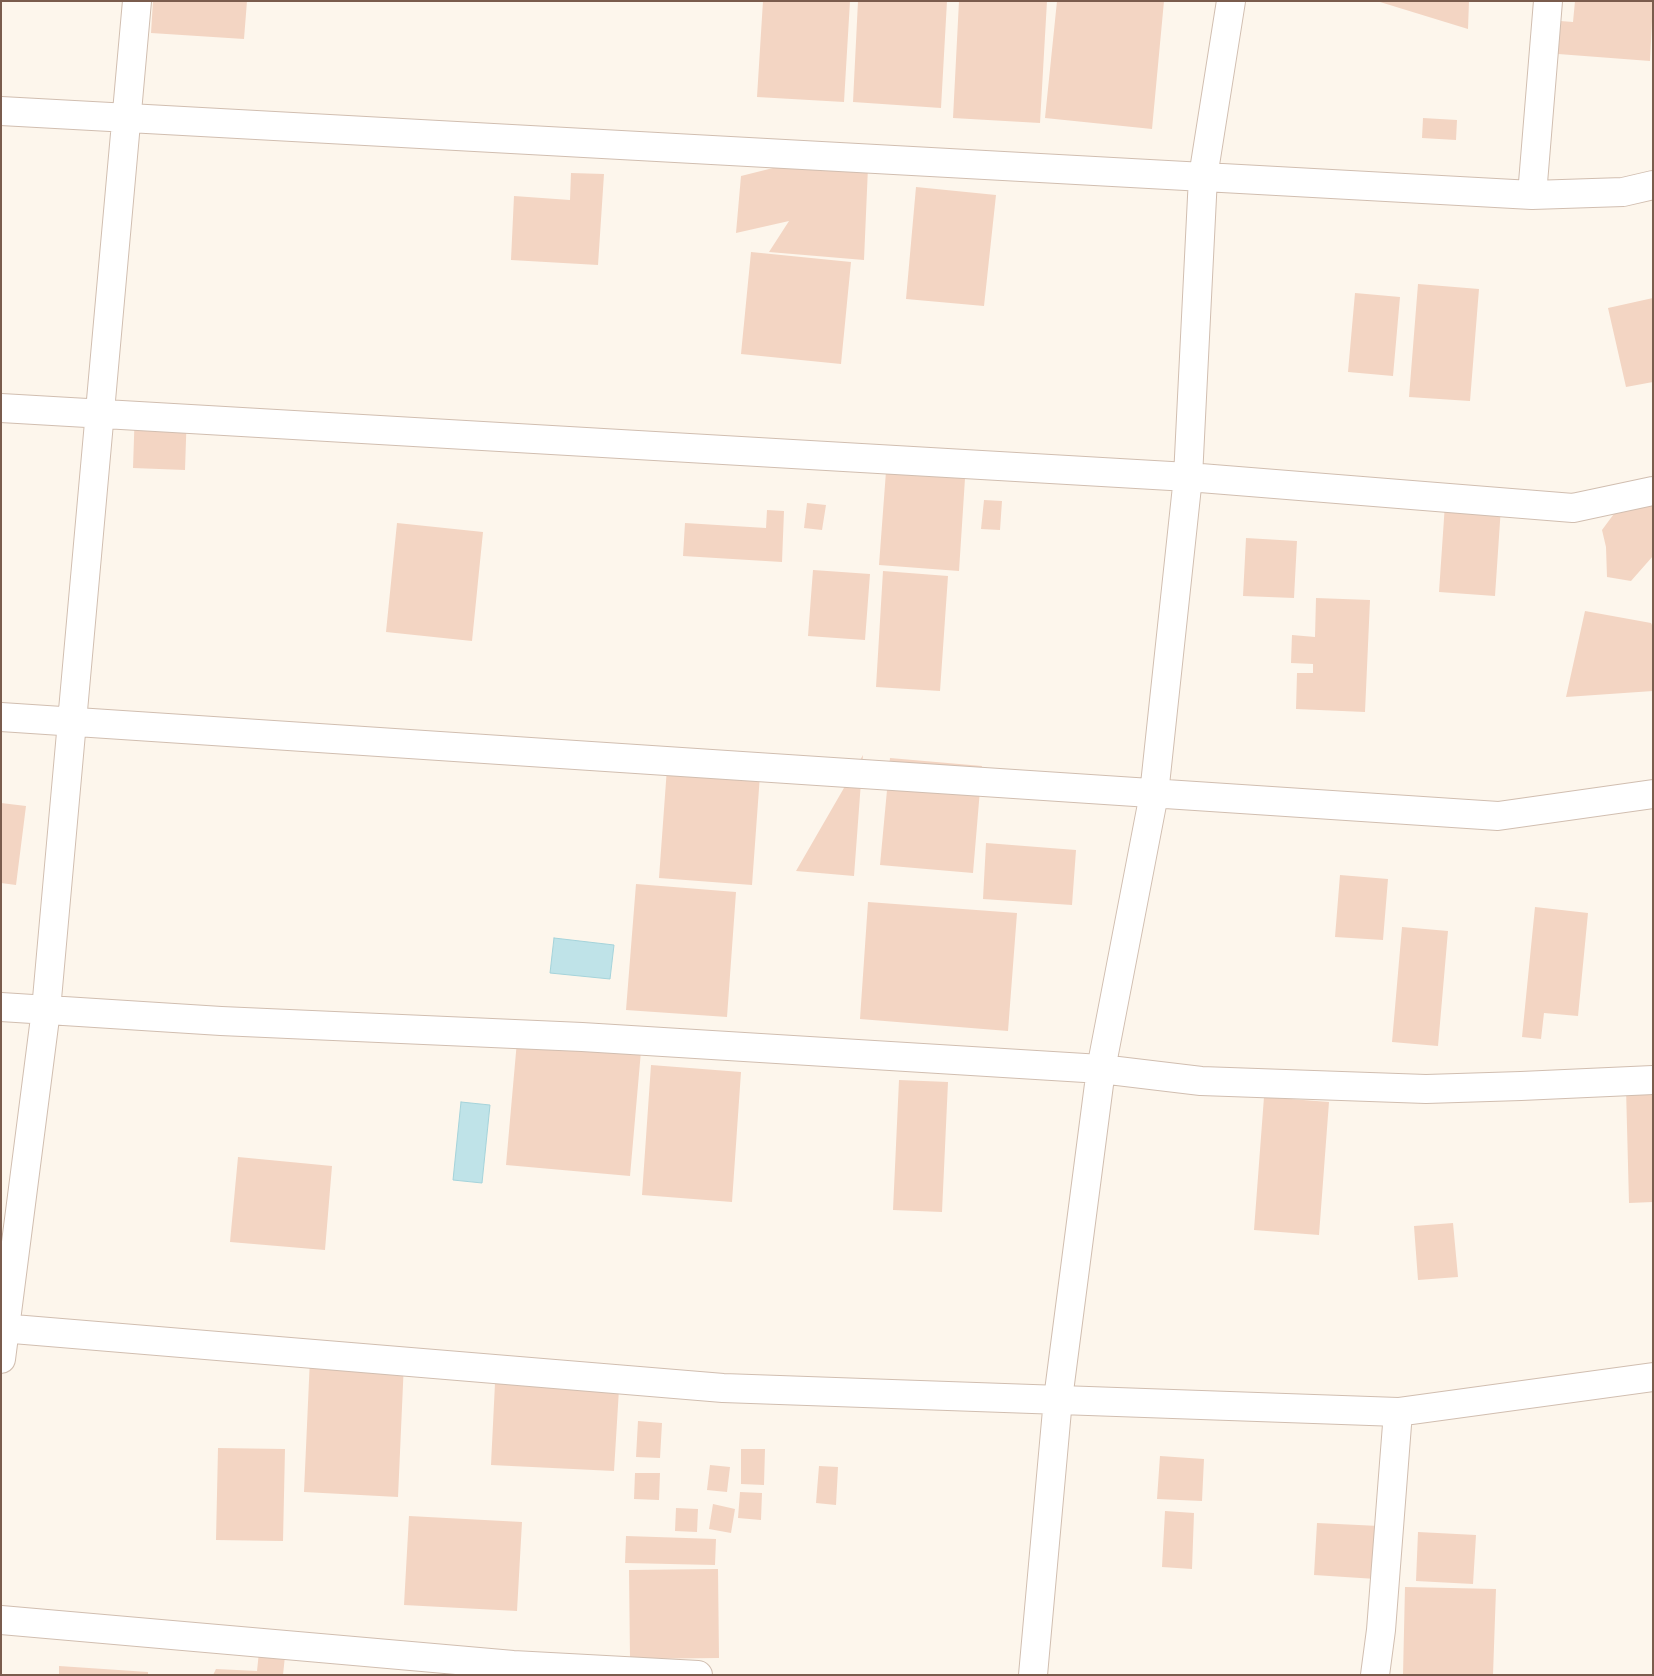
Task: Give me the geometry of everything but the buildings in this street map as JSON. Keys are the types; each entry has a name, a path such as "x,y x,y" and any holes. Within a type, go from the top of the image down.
{"street":[{"path":"1,1359 3,1328 46,1010 137,1"},
{"path":"1033,1675 1058,1399 1101,1069 1154,794 1188,476 1203,177 1231,1"},
{"path":"1532,195 1548,1"},
{"path":"1,111 1532,195 1623,192 1653,185"},
{"path":"1,408 1188,476 1573,508 1653,491"},
{"path":"1,717 1498,816 1653,794"},
{"path":"1,1007 231,1021 582,1037 1101,1069 1201,1080 1426,1089 1540,1086 1653,1080"},
{"path":"3,1328 723,1388 1398,1412 1653,1377"},
{"path":"1375,1675 1381,1630 1398,1412"},
{"path":"1,1620 513,1665 698,1675"}],"water":[{"path":"554,938 614,945 610,979 550,973"},
{"path":"461,1102 490,1105 482,1183 453,1180"}]}
